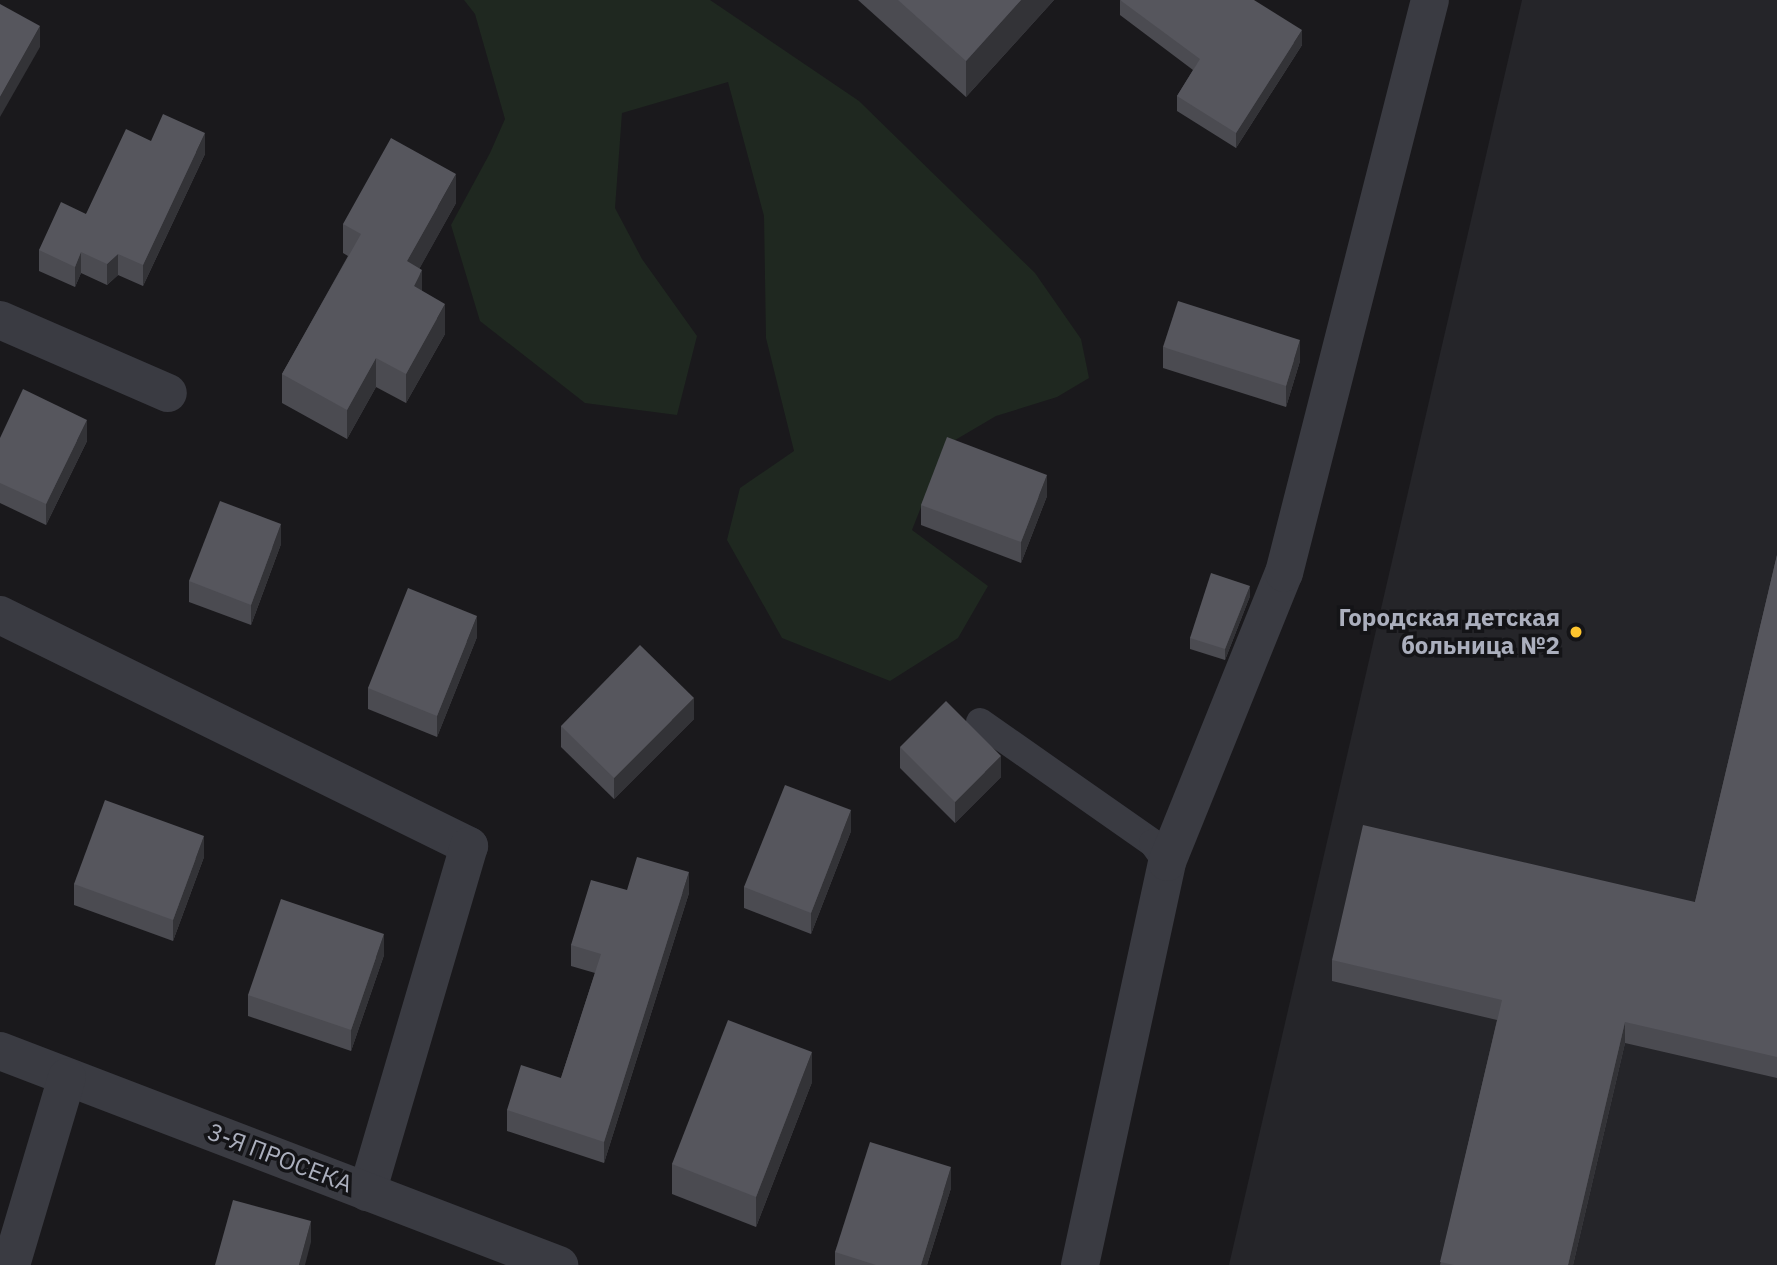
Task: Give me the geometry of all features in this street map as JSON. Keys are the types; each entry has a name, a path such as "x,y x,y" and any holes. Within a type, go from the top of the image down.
{"street":[{"path":"1080,1265 1167,862 1284,573 1430,0"},
{"path":"0,320 168,393"},
{"path":"0,615 469,846 367,1192"},
{"name":"3-Я ПРОСЕКА","path":"0,1051 559,1265"},
{"path":"11,1265 67,1077"}],"lane":[{"path":"980,722 1153,843 1167,862"}],"shaded area":[{"path":"464,0 710,0 859,101 1035,273 1081,339 1089,378 1057,397 996,416 945,446 912,530 988,586 958,638 890,681 782,638 727,540 740,488 794,451 766,338 764,216 728,82 622,113 615,208 642,259 697,336 677,415 585,403 480,321 451,225 505,119 475,14"},
{"name":"Городская детская больница №2","path":"1522,0 1777,0 1777,1265 1229,1265"}],"building":[{"path":"898,0 1021,0 966,61"},
{"path":"1120,0 1254,0 1302,30 1236,133 1177,96 1200,59"},
{"path":"0,4 40,26 0,97"},
{"path":"163,114 205,133 143,265 118,254 107,264 81,252 75,267 39,250 61,202 86,214 126,129 151,141"},
{"path":"391,138 456,174 407,261 422,270 414,286 445,304 406,374 376,358 347,410 282,374 361,234 343,224"},
{"path":"1178,301 1300,340 1286,386 1163,347"},
{"path":"23,389 87,420 46,504 0,483 0,438"},
{"path":"947,437 1047,475 1021,542 921,505"},
{"path":"220,501 281,524 251,605 189,581"},
{"path":"1777,555 1777,1057 1625,1022 1568,1265 1454,1265 1440,1262 1502,1000 1332,960 1363,825 1695,902"},
{"path":"1211,573 1250,586 1225,649 1190,638"},
{"path":"408,588 477,616 437,716 368,688"},
{"path":"640,645 694,698 614,778 561,726"},
{"path":"946,701 1001,756 955,802 900,747"},
{"path":"785,785 851,810 811,913 744,887"},
{"path":"105,800 204,836 173,920 74,884"},
{"path":"637,857 689,872 604,1142 507,1110 521,1065 561,1078 601,954 571,945 591,880 627,890"},
{"path":"281,899 384,934 351,1030 248,995"},
{"path":"728,1020 812,1052 756,1197 672,1164"},
{"path":"870,1142 951,1167 921,1265 876,1265 835,1252"},
{"path":"233,1200 311,1221 299,1265 215,1265"}],"place":[{"name":"Городская детская больница №2","path":"1576,632"}]}
